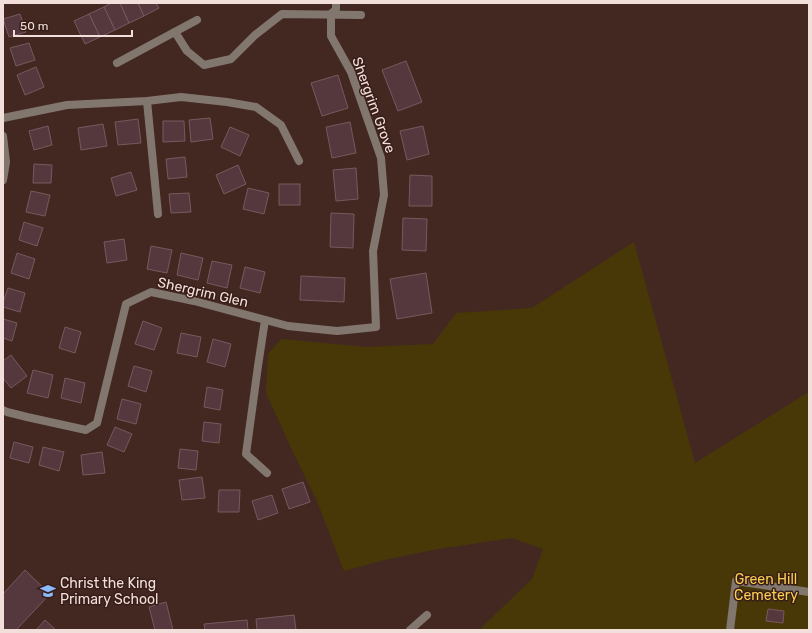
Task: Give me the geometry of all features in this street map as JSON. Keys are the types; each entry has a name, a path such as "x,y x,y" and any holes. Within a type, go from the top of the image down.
{"street":[{"path":"331,14 336,9 336,3"},
{"path":"174,32 187,51 204,65 231,59 254,35 282,14 361,15"},
{"name":"Shergrim Grove","path":"331,14 331,36 351,72 381,158 384,195 373,251 376,327"},
{"path":"117,63 197,20"},
{"path":"3,118 67,105 181,97 227,102 256,107 281,125 299,161"},
{"path":"147,100 158,214"},
{"path":"3,136 6,162 3,180"},
{"name":"Shergrim Glen","path":"3,410 86,430 97,423 126,304 151,292 194,301 288,326 337,332 376,327"},
{"path":"265,320 246,454 267,473"},
{"path":"730,630 736,580 809,592"},
{"path":"410,630 427,615"}],"green space":[{"name":"Green Hill Cemetery","path":"634,242 695,463 809,392 809,630 479,630 532,579 543,549 512,538 438,549 384,560 344,571 317,501 266,393 268,354 281,339 367,347 433,344 456,313 532,308"}],"building":[{"path":"111,3 120,3 129,23 115,30 104,7"},
{"path":"120,3 138,3 144,16 129,23"},
{"path":"138,3 156,3 159,8 144,16"},
{"path":"104,7 115,30 100,37 89,14"},
{"path":"20,14 26,32 9,37 3,19"},
{"path":"89,14 100,37 85,44 74,21"},
{"path":"29,43 35,60 16,66 10,48"},
{"path":"406,61 422,102 398,111 382,70"},
{"path":"36,67 44,87 25,95 17,75"},
{"path":"338,75 348,108 322,116 311,83"},
{"path":"210,118 213,139 191,142 189,120"},
{"path":"138,119 141,143 118,145 115,122"},
{"path":"163,121 184,121 185,141 163,142"},
{"path":"350,122 356,153 332,158 326,127"},
{"path":"103,124 107,146 81,150 78,128"},
{"path":"48,126 52,145 34,150 29,131"},
{"path":"423,126 429,154 407,160 400,131"},
{"path":"230,127 249,135 240,156 221,147"},
{"path":"185,157 187,177 168,179 166,159"},
{"path":"34,164 52,165 51,183 33,183"},
{"path":"238,165 246,184 224,194 216,175"},
{"path":"356,168 358,199 336,201 333,170"},
{"path":"131,172 137,190 116,196 111,178"},
{"path":"410,175 432,176 432,206 409,206"},
{"path":"279,184 300,184 300,205 279,205"},
{"path":"248,188 269,193 264,214 243,209"},
{"path":"31,191 50,195 45,216 26,212"},
{"path":"189,193 191,212 171,213 169,194"},
{"path":"331,213 354,214 353,248 330,247"},
{"path":"403,218 427,219 426,251 402,250"},
{"path":"24,222 43,228 37,246 19,240"},
{"path":"124,239 127,260 107,263 104,242"},
{"path":"151,246 172,250 167,273 147,269"},
{"path":"17,253 35,259 29,279 11,273"},
{"path":"181,253 203,258 198,280 177,275"},
{"path":"212,261 232,265 227,288 207,283"},
{"path":"245,267 265,272 260,293 240,288"},
{"path":"426,273 432,313 397,319 390,279"},
{"path":"301,276 345,278 344,302 300,300"},
{"path":"8,288 25,293 20,312 3,307 3,302"},
{"path":"3,319 17,323 12,341 3,338"},
{"path":"143,321 162,328 154,350 135,344"},
{"path":"65,327 81,332 75,353 59,348"},
{"path":"181,333 201,337 197,357 177,353"},
{"path":"213,339 231,344 225,367 207,362"},
{"path":"11,355 27,376 11,388 3,378 3,361"},
{"path":"134,366 152,371 146,392 128,386"},
{"path":"33,370 53,375 48,398 27,393"},
{"path":"65,378 85,383 81,403 61,398"},
{"path":"207,387 223,390 220,410 204,407"},
{"path":"122,399 141,404 136,424 117,419"},
{"path":"204,422 221,424 219,443 202,441"},
{"path":"115,427 132,434 124,452 107,445"},
{"path":"14,442 33,447 29,463 10,458"},
{"path":"43,447 64,452 59,471 39,465"},
{"path":"180,449 198,451 196,470 178,468"},
{"path":"102,452 105,473 83,475 81,455"},
{"path":"202,477 205,498 182,500 179,480"},
{"path":"303,482 310,502 289,509 282,489"},
{"path":"219,490 240,490 239,512 218,512"},
{"path":"272,495 278,513 258,520 252,501"},
{"path":"25,570 50,594 16,630 3,630 3,594"},
{"path":"166,602 173,630 155,630 149,607"},
{"path":"768,609 784,611 783,623 766,621"},
{"path":"294,615 296,630 257,630 256,619"},
{"path":"45,620 56,630 36,630"},
{"path":"247,620 248,630 205,630 204,624"}],"place":[{"name":"Christ the King Primary School","path":"48,591"}]}
